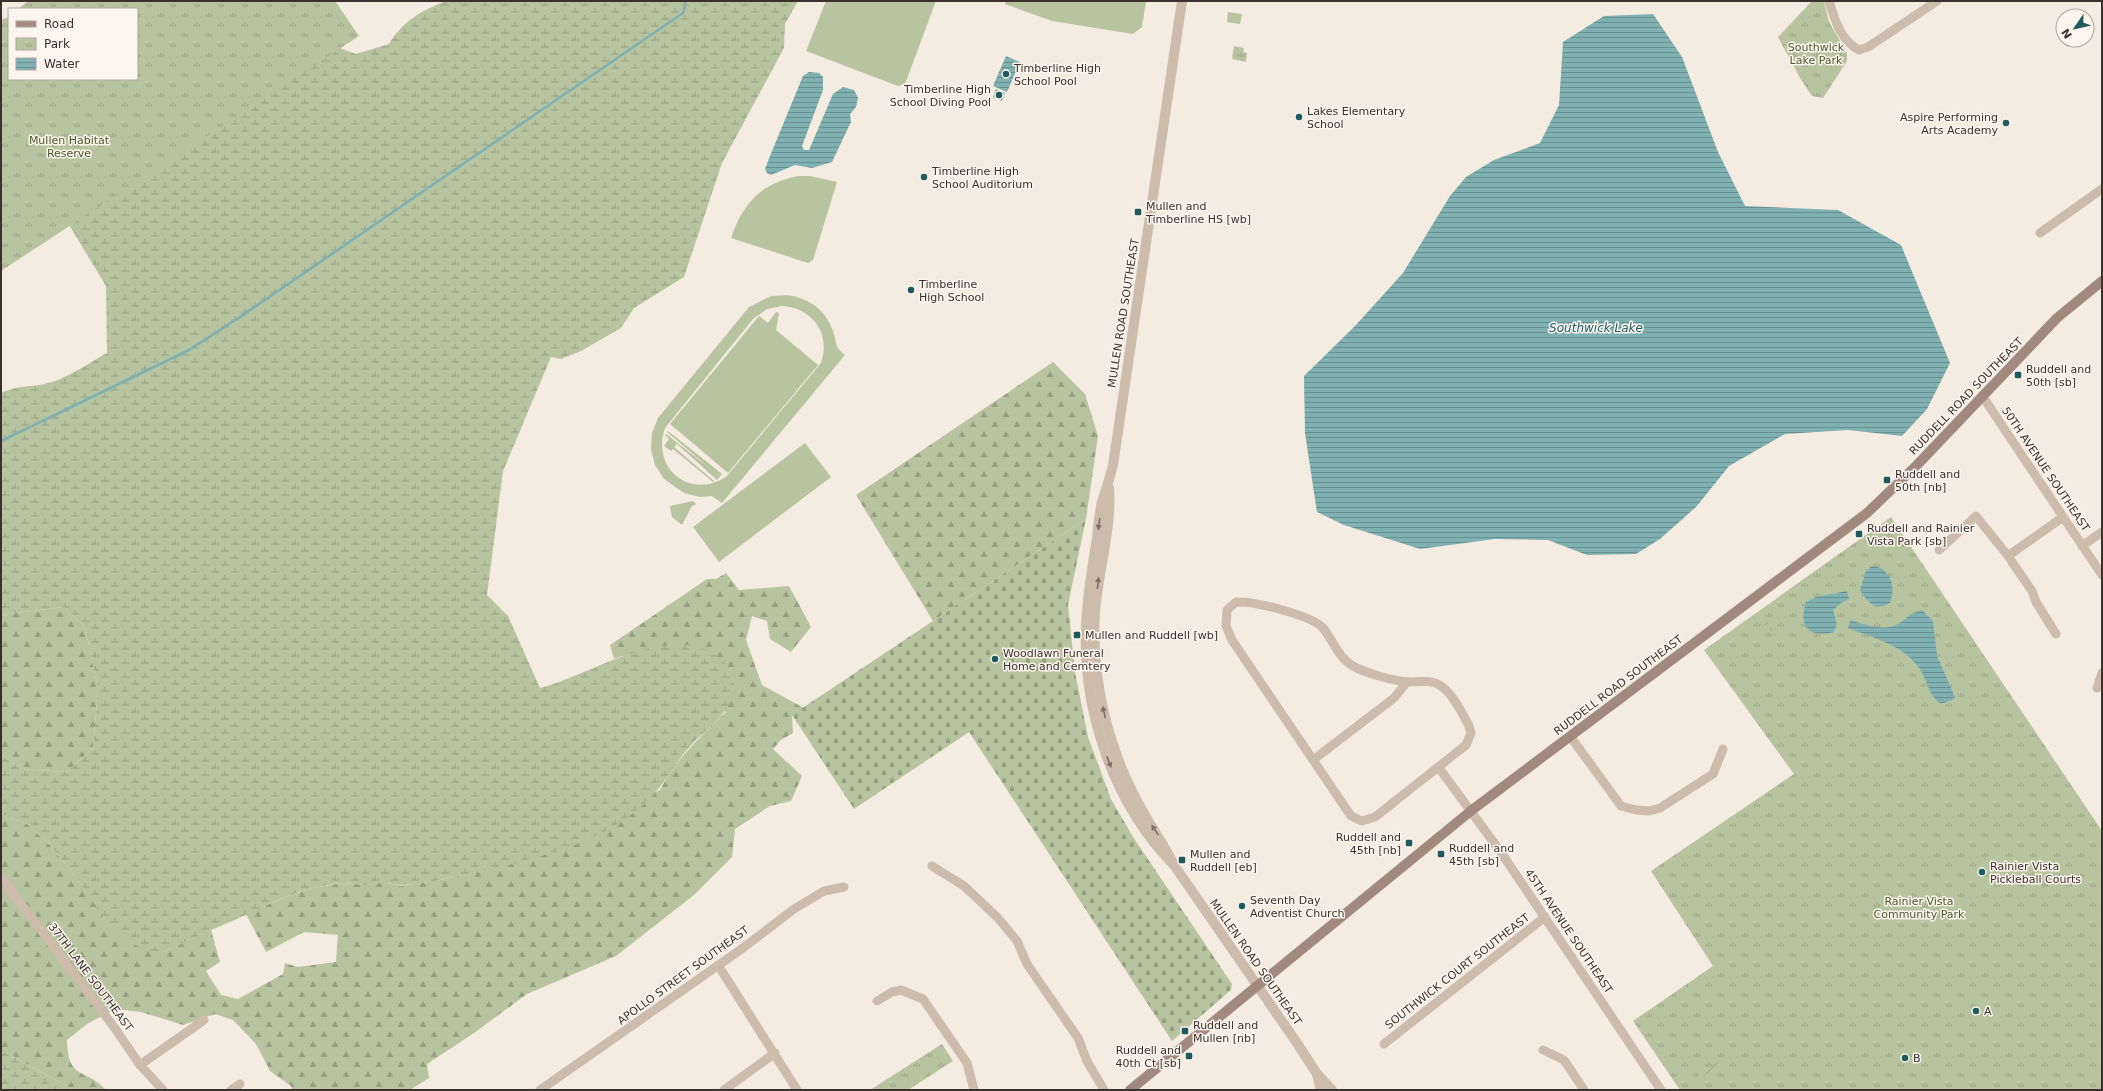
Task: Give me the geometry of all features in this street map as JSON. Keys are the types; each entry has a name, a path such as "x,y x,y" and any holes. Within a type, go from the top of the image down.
{"main road":[{"name":"RUDDELL ROAD SOUTHEAST","path":"1130,1090 1472,810 1867,513 1917,465 2057,318 2102,281"}],"street":[{"name":"MULLEN ROAD SOUTHEAST","path":"1182,1 1109,486 1110,504 1095,612 1096,661 1102,702 1108,729 1118,760 1142,809 1162,841 1174,865 1317,1074 1330,1086 1332,1090"},
{"path":"1829,1 1838,28 1849,44 1859,50 1868,47 1937,1"},
{"path":"2040,233 2102,189"},
{"name":"50TH AVENUE SOUTHEAST","path":"1983,397 2102,575"},
{"path":"1939,550 1976,516 2008,556 2032,591 2036,602 2056,634"},
{"path":"2008,556 2063,517"},
{"path":"2082,546 2102,532"},
{"path":"1250,602 1311,620 1323,629 1340,654 1351,665 1408,682 1428,682 1442,686 1469,726 1471,733 1466,745 1439,768 1375,817 1362,821 1351,816 1313,760 1232,640 1226,620 1226,610 1233,604 1250,602"},
{"path":"2096,688 2102,673"},
{"path":"1313,760 1394,698 1408,682"},
{"path":"1570,736 1621,806 1636,810 1649,811 1660,808 1714,774 1724,749"},
{"name":"45TH AVENUE SOUTHEAST","path":"1439,768 1472,810 1661,1090"},
{"path":"932,866 964,886 998,918 1017,941 1027,964 1078,1038 1087,1061 1104,1090"},
{"name":"37TH LANE SOUTHEAST","path":"1,877 114,1027 140,1065 163,1090"},
{"name":"APOLLO STREET SOUTHEAST","path":"540,1090 718,965 794,909 824,891 844,887"},
{"name":"SOUTHWICK COURT SOUTHEAST","path":"1384,1044 1545,917"},
{"path":"718,965 797,1090"},
{"path":"877,1002 892,992 902,990 923,999 967,1063 974,1090"},
{"path":"140,1065 204,1020"},
{"path":"1543,1050 1564,1060 1584,1090"},
{"path":"724,1090 775,1053"},
{"name":"MULLEN ROAD SOUTHEAST","path":"1317,1074 1321,1090"},
{"path":"231,1090 240,1084"}],"green space":[{"name":"Mullen Habitat Reserve","path":"28,1 335,1 359,36 1,271 1,20 8,17 8,80 138,80 138,8 19,8"},
{"path":"446,1 798,1 785,24 784,48 722,163 684,277 634,308 621,328 581,351 561,359 551,357 503,471 487,595 508,616 540,688 627,655 650,648 673,645 694,646 714,654 729,667 734,681 734,691 731,701 726,710 718,719 687,749 658,789 644,804 607,830 587,840 543,856 521,862 430,882 400,885 383,883 368,885 341,883 305,890 281,899 163,952 151,952 137,946 110,928 81,884 50,845 27,824 1,814 1,755 21,769 67,772 93,748 98,689 85,627 64,607 1,615 1,393 14,388 45,384 59,379 73,373 107,353 106,286 66,220 45,104 329,44 356,54 389,44 406,23 429,8"},
{"path":"826,1 936,1 905,84 898,86 806,51"},
{"path":"1006,1 1146,1 1142,27 1133,34 1052,21 1005,4"},
{"name":"Southwick Lake Park","path":"1812,1 1824,1 1829,22 1847,53 1847,61 1823,98 1812,96 1800,78 1778,37"},
{"path":"1228,12 1242,14 1240,24 1227,22"},
{"path":"1234,46 1244,48 1243,52 1247,53 1246,62 1232,59"},
{"path":"798,176 810,176 837,182 813,260 808,263 731,238 741,215 747,205 755,197 773,184"},
{"path":"787,295 802,299 816,306 826,317 833,331 837,347 845,355 722,503 712,496 700,497 684,493 664,479 655,465 651,449 652,433 658,418 749,307 771,296","holes":["782,306 793,308 811,317 817,324 823,342 821,363 726,477 712,483 699,485 687,482 676,476 668,467 663,456 662,443 665,428 753,319 767,309"]},
{"path":"776,312 779,313 776,330 818,365 728,473 670,424 759,316 768,323"},
{"path":"1053,362 1085,394 1098,436 1086,519 933,621 856,495"},
{"path":"668,431 722,474 717,480 677,444 674,447 714,481 713,482 673,449 671,451 664,446 669,439 665,435 666,434 712,470 667,432"},
{"path":"805,443 831,477 719,562 693,527"},
{"path":"693,501 696,504 692,506 682,525 672,517 670,506"},
{"name":"Rainier Vista Community Park","path":"1891,517 2102,831 2102,1090 1680,1090 1633,1021 1713,966 1651,871 1794,774 1704,650"},
{"path":"1086,519 1068,605 1075,672 1088,737 1111,799 1133,837 1232,984 1231,990 1172,1041 969,732 854,809 792,715"},
{"path":"726,573 739,590 789,586 811,627 791,652 770,639 767,621 752,616 746,640 762,685 804,708 792,716 793,733 781,740 773,749 802,776 791,801 770,806 735,829 732,857 694,895 616,956 527,994 474,1033 427,1064 429,1078 410,1090 292,1090 291,1086 270,1071 256,1044 233,1020 215,1014 183,1025 141,1012 115,1009 87,1024 67,1040 68,1053 71,1062 79,1072 92,1078 106,1090 74,1090 1,1050 1,814 27,824 50,845 81,884 163,952 211,930 220,962 206,971 221,995 238,999 283,974 285,963 298,967 336,962 338,935 304,932 266,952 246,914 288,896 313,888 341,883 371,885 382,882 400,886 441,880 493,868 660,790 681,758 726,712 622,656 614,659 610,645 707,579 716,579"},
{"path":"64,607 85,627 98,689 93,748 67,772 21,769 1,755 1,615"},
{"path":"1767,621 1778,636 1780,643 1764,623"},
{"path":"942,1044 953,1061 908,1090 870,1090"},
{"path":"1,1050 74,1090 1,1090"},
{"path":"1726,1057 1727,1059 1723,1063 1691,1084 1690,1081"}],"water":[{"name":"Southwick Lake","path":"1653,14 1682,57 1718,152 1745,206 1838,210 1901,245 1950,363 1927,409 1902,436 1848,430 1785,434 1729,466 1696,507 1660,539 1636,554 1587,555 1548,540 1495,539 1420,549 1344,525 1317,512 1305,433 1304,376 1355,326 1403,273 1450,196 1466,177 1494,160 1540,143 1559,105 1563,42 1604,16"},
{"name":"Timberline High School Pool","path":"1006,56 1020,62 1007,92 993,86"},
{"path":"809,72 819,73 823,77 823,90 802,146 804,150 809,150 833,94 843,87 854,90 858,98 856,107 850,114 851,122 832,162 812,168 795,165 771,175 767,173 765,169 803,76"},
{"name":"Timberline High School Diving Pool","path":"996,89 1005,93 1002,101 993,97"},
{"path":"1872,566 1884,570 1888,574 1892,585 1892,597 1890,603 1876,606 1866,599 1860,590 1866,571"},
{"path":"1847,591 1849,599 1841,603 1833,610 1837,624 1834,632 1818,633 1812,632 1808,629 1803,618 1806,602 1816,597"},
{"path":"1922,610 1933,621 1937,656 1955,697 1946,703 1941,703 1934,698 1921,671 1915,662 1907,655 1879,639 1848,628 1850,620 1869,626 1882,628 1889,627 1901,622 1913,613"}],"waterway":[{"path":"1,441 189,350 240,317 683,13 686,1"}],"place":[{"name":"Timberline High School Pool","path":"1006,74"},
{"name":"Timberline High School Diving Pool","path":"999,95"},
{"name":"Lakes Elementary School","path":"1299,117"},
{"name":"Aspire Performing Arts Academy","path":"2006,123"},
{"name":"Timberline High School Auditorium","path":"924,177"},
{"name":"Mullen and Timberline HS [wb]","path":"1138,212"},
{"name":"Timberline High School","path":"911,290"},
{"name":"Ruddell and 50th [sb]","path":"2018,375"},
{"name":"Ruddell and 50th [nb]","path":"1887,480"},
{"name":"Ruddell and Rainier Vista Park [sb]","path":"1859,534"},
{"name":"Mullen and Ruddell [wb]","path":"1077,635"},
{"name":"Woodlawn Funeral Home and Cemtery","path":"995,659"},
{"name":"Ruddell and 45th [nb]","path":"1409,843"},
{"name":"Ruddell and 45th [sb]","path":"1441,854"},
{"name":"Mullen and Ruddell [eb]","path":"1182,860"},
{"name":"Rainier Vista Pickleball Courts","path":"1982,872"},
{"name":"Seventh Day Adventist Church","path":"1242,906"},
{"name":"A","path":"1976,1011"},
{"name":"Ruddell and Mullen [nb]","path":"1185,1031"},
{"name":"Ruddell and 40th Ct [sb]","path":"1189,1056"},
{"name":"B","path":"1905,1058"}]}
